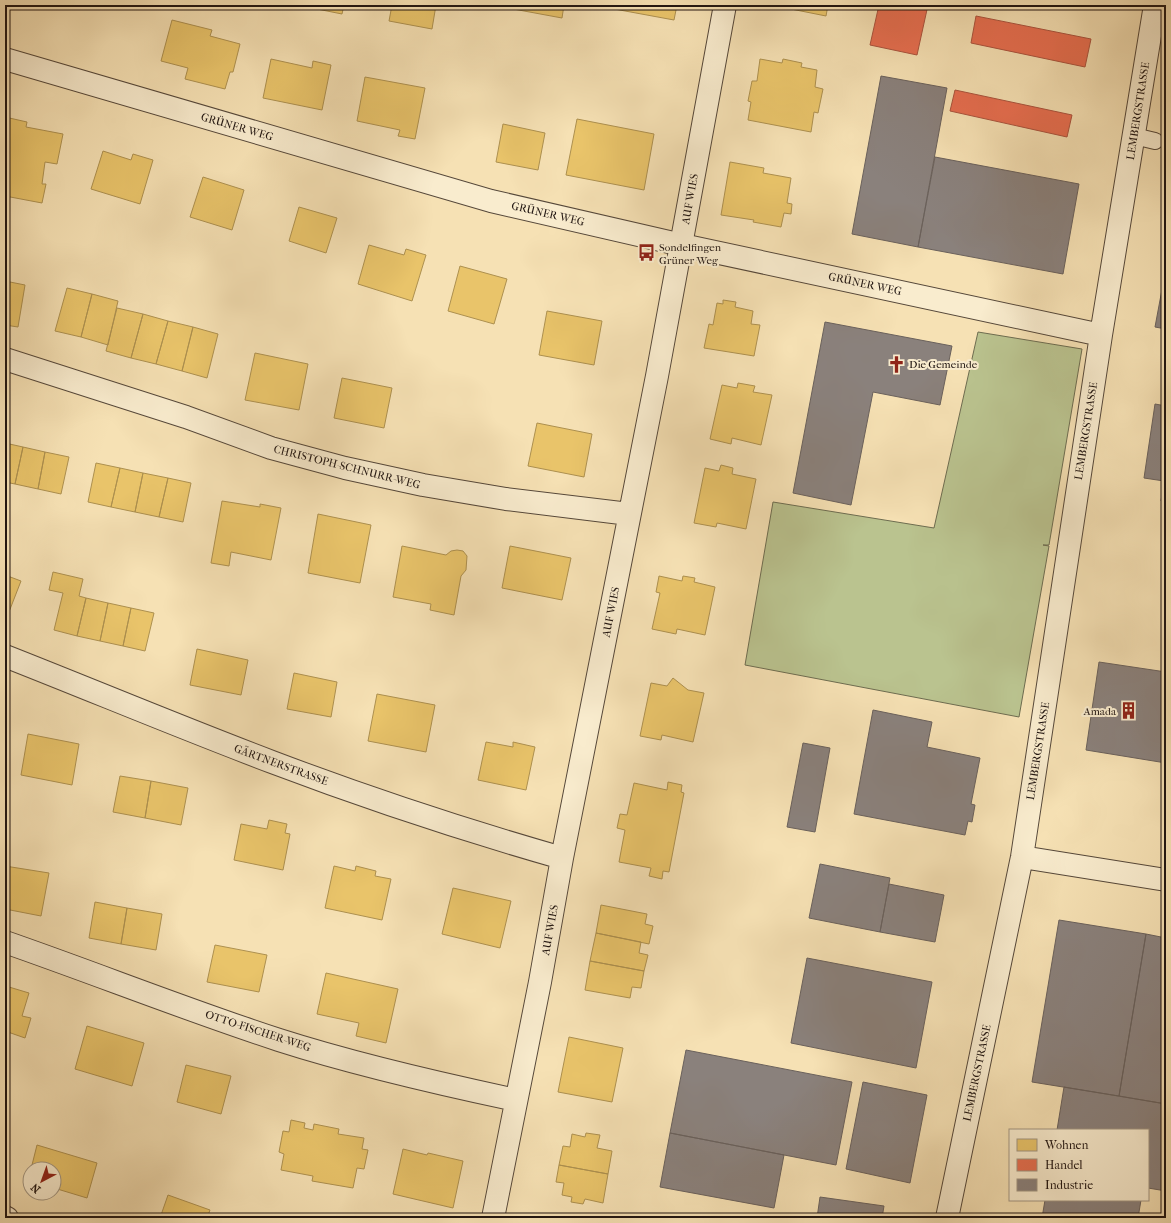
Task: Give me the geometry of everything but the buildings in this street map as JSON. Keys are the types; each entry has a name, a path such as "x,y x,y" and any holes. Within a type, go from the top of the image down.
{"street":[{"name":"AUF WIES","path":"493,1218 682,245 725,5"},
{"name":"LEMBERGSTRASSE","path":"947,1218 1022,857 1101,335 1144,139 1156,5"},
{"name":"GRÜNER WEG","path":"5,59 491,201 682,245 1101,335"},
{"name":"CHRISTOPH-SCHNURR-WEG","path":"5,359 186,417 271,448 345,468 423,486 506,499 629,514"},
{"name":"GÄRTNERSTRASSE","path":"5,656 272,762 338,786 491,837 562,858"},
{"path":"1022,857 1166,880"},
{"name":"OTTO-FISCHER-WEG","path":"5,942 279,1040 410,1077 516,1100"}],"green space":[{"path":"978,332 1082,349 1049,545 1043,545 1049,546 1019,717 745,665 773,502 934,528"}],"place":[{"name":"Sondelfingen Grüner Weg","path":"646,253"},
{"name":"Die Gemeinde","path":"896,364"},
{"name":"Amada","path":"1129,711"}]}
